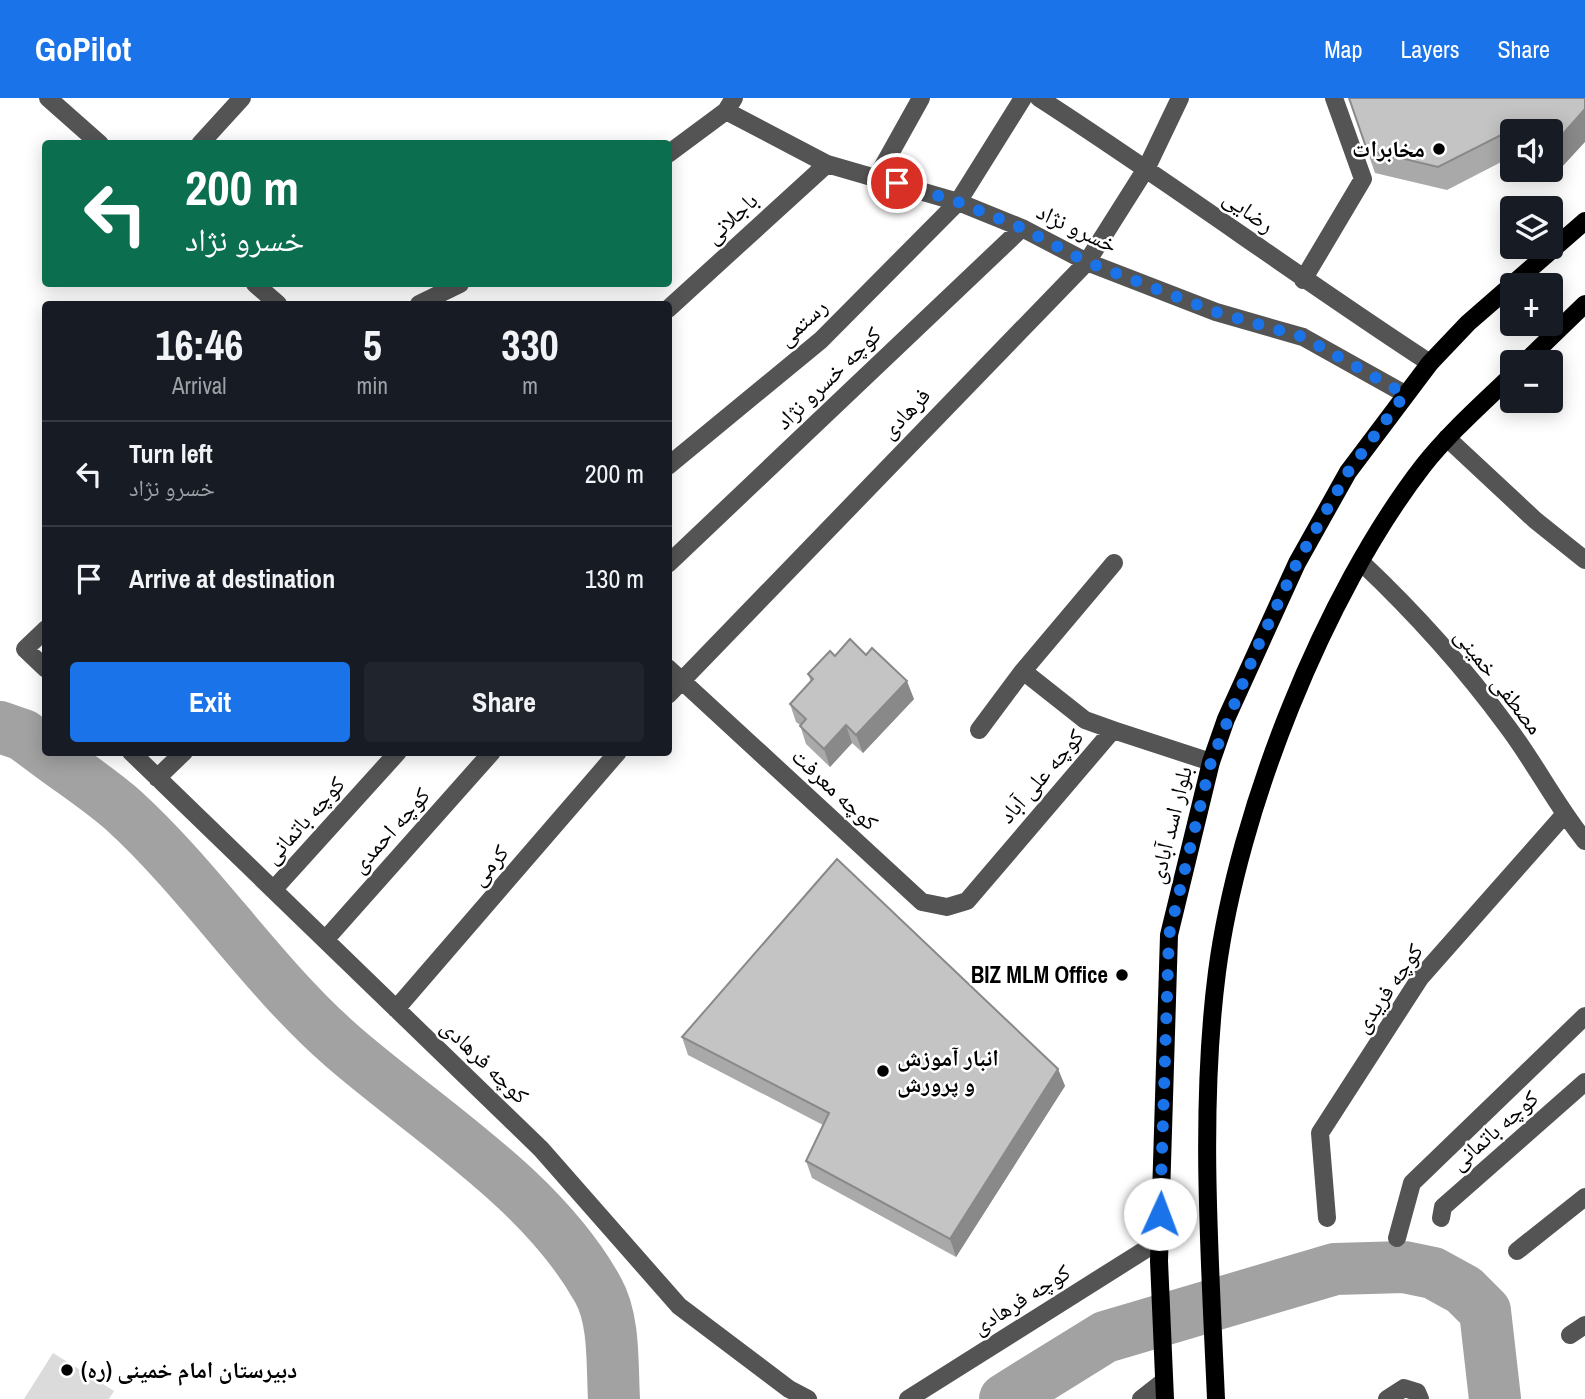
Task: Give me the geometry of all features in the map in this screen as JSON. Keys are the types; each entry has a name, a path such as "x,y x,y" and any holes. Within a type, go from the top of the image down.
{"main road":[{"name":"بلوار اسد آبادی","path":"1164,1382 1158,1261 1169,935 1211,762 1257,648 1297,563 1348,472 1430,363 1468,323 1585,222"},
{"path":"1537,350 1585,304"},
{"path":"1216,1399 1209,1261 1209,1097 1217,971 1237,873 1261,790 1288,717 1361,562 1401,497 1447,438 1500,387"}],"street":[{"path":"204,140 242,98"},
{"path":"877,177 921,98"},
{"name":"رستمی","path":"672,463 821,340 958,202 1023,98"},
{"name":"رضایی","path":"1039,98 1147,167 1303,281 1430,363"},
{"name":"فرهادی","path":"675,674 1087,262 1147,167 1180,98"},
{"path":"1303,281 1363,179 1334,98"},
{"path":"55,100 96,140"},
{"path":"672,151 730,105"},
{"name":"خسرو نژاد","path":"730,105 827,164 958,202 1022,228 1087,262 1216,312 1303,337 1405,394"},
{"name":"باجلانی","path":"672,305 827,164"},
{"name":"کوچه خسرو نژاد","path":"672,560 1022,228"},
{"path":"258,287 274,301"},
{"path":"425,301 454,287"},
{"path":"1447,438 1535,520 1585,560"},
{"name":"مصطفی خمینی","path":"1361,562 1418,616 1508,727 1564,814 1585,841"},
{"path":"979,730 1023,671 1114,564"},
{"path":"42,633 25,649 42,665"},
{"path":"1023,671 1084,720 1113,730"},
{"name":"کوچه معرفت","path":"675,674 922,902 947,907 967,901"},
{"name":"کوچه علی آباد","path":"967,901 1113,730 1211,762"},
{"name":"کوچه فرهادی","path":"135,756 541,1149 630,1254 679,1306 789,1389 808,1399"},
{"path":"157,778 180,756"},
{"name":"کوچه باتمانی","path":"274,889 394,756"},
{"name":"کوچه احمدی","path":"325,940 488,756"},
{"name":"کرمی","path":"396,1009 615,756"},
{"name":"کوچه فریدی","path":"1327,1218 1320,1133 1420,978 1564,814"},
{"path":"1398,1238 1412,1183 1585,1016"},
{"name":"کوچه باتمانی","path":"1441,1218 1443,1207 1585,1082"},
{"path":"1517,1251 1585,1198"},
{"name":"کوچه فرهادی","path":"908,1399 1159,1241"},
{"path":"1141,1399 1164,1382"},
{"path":"1391,1395 1410,1389 1420,1399"}],"shaded area":[{"path":"53,1353 114,1391 109,1399 24,1399"}],"building":[{"name":"مخابرات","path":"1349,98 1585,98 1585,109 1563,134 1563,119 1500,119 1500,136 1438,167 1367,150"},
{"path":"850,639 866,655 872,648 907,681 856,735 846,725 824,749 800,726 806,719 790,704 813,679 808,674 830,651 835,656"},
{"name":"انبار آموزش و پرورش","path":"837,859 1058,1069 950,1239 806,1161 829,1113 682,1037"}],"waterway":[{"path":"0,727 23,735 42,749"},
{"path":"51,756 114,802 152,838 285,989 342,1046 481,1158 546,1220 574,1254 603,1302 612,1343 614,1399"},
{"path":"1005,1399 1105,1337 1335,1269 1404,1267 1433,1273 1464,1290 1485,1311 1495,1399"}],"place":[{"name":"مخابرات","path":"1439,149"},
{"name":"BIZ MLM Office","path":"1122,975"},
{"name":"انبار آموزش و پرورش","path":"883,1071"},
{"name":"دبیرستان امام خمینی (ره)","path":"67,1370"}],"route":[{"path":"897,183 958,202 1022,228 1087,262 1216,312 1269,325 1303,337 1335,352 1405,394 1348,472 1297,563 1226,719 1211,762 1169,935 1160,1214"}]}
